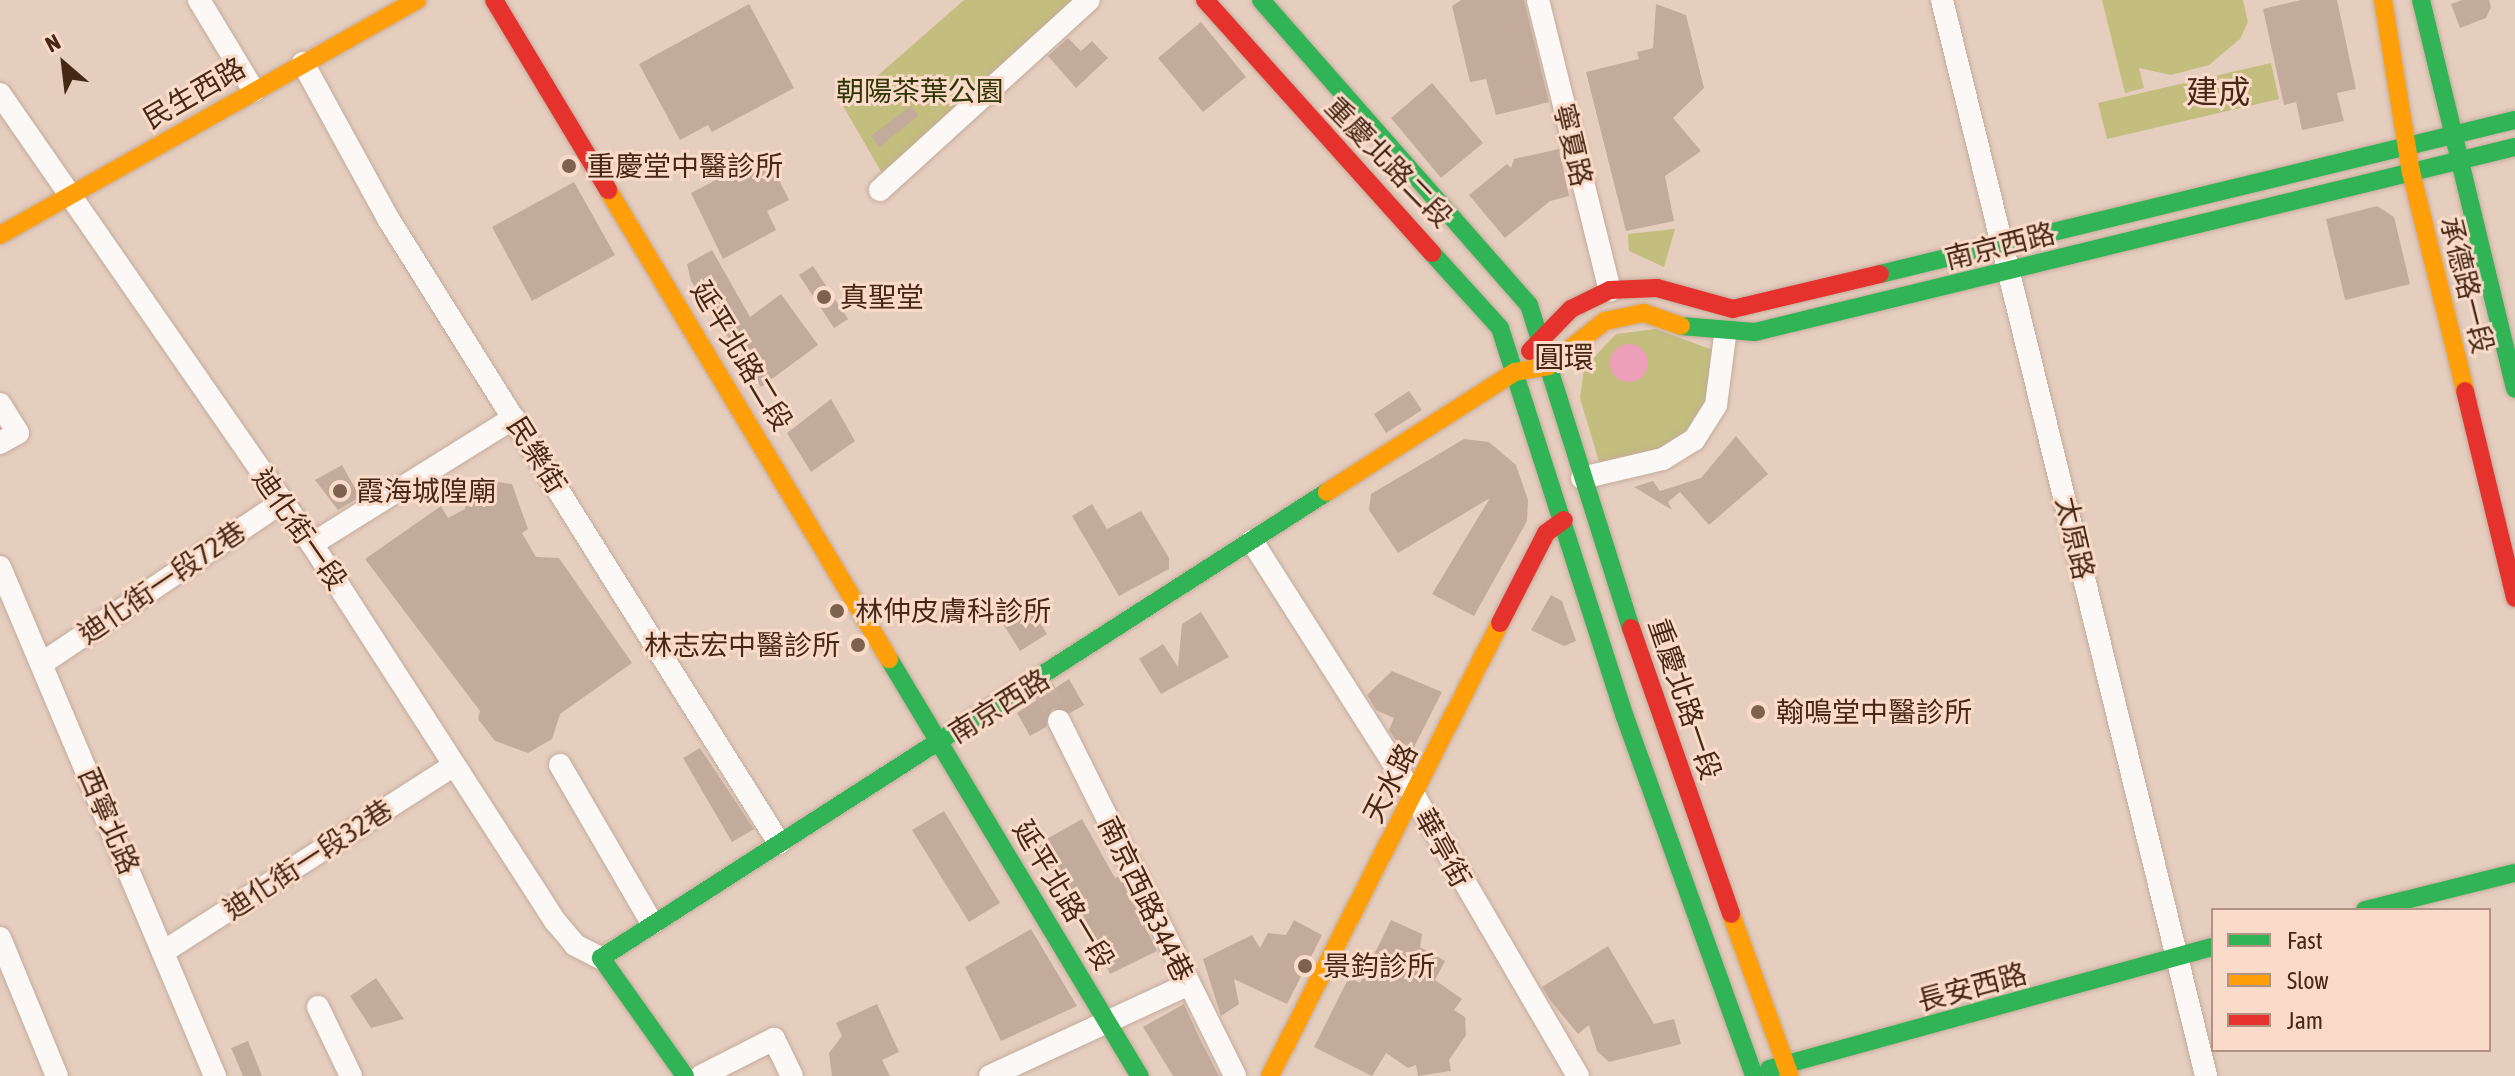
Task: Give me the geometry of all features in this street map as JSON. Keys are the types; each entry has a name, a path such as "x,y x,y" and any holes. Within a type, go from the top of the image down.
{"main road":[{"name":"民生西路","path":"0,235 417,0"},
{"name":"延平北路二段","path":"494,0 941,742"},
{"name":"重慶北路二段","path":"1205,0 1473,294 1500,328 1515,372"},
{"name":"重慶北路二段","path":"1261,0 1529,305 1539,336"},
{"name":"承德路一段","path":"2383,0 2411,146 2411,172 2515,598"},
{"name":"承德路一段","path":"2427,1 2451,136 2511,358 2515,389"},
{"name":"南京西路","path":"1515,372 1539,336 1571,309 1610,290 1657,288 1733,309 2515,120"},
{"name":"南京西路","path":"601,958 941,742 1041,685 1252,541 1515,372 1548,366 1589,331 1626,314 1725,336 2515,147"},
{"name":"重慶北路一段","path":"1539,336 1659,715 1788,1070"},
{"path":"1515,372 1625,717 1750,1075"},
{"name":"天水路","path":"1270,1076 1415,797 1546,533 1564,520"},
{"name":"延平北路一段","path":"941,742 1140,1076"},
{"path":"2373,908 2515,873"},
{"name":"長安西路","path":"1750,1075 1788,1070 2211,948"},
{"path":"601,958 685,1076"}],"street":[{"path":"199,0 254,91"},
{"path":"880,190 1089,0"},
{"name":"寧夏路","path":"1538,0 1610,290"},
{"name":"太原路","path":"1942,0 2005,244 2173,957 2206,1076"},
{"name":"民樂街","path":"303,63 389,220 779,843"},
{"name":"迪化街一段","path":"0,94 312,544 556,922 575,945 601,958"},
{"path":"1582,478 1663,459 1694,440 1720,393 1725,336"},
{"path":"0,404 18,433 0,443"},
{"path":"312,544 514,418"},
{"name":"迪化街一段72巷","path":"44,662 281,503"},
{"name":"華亭街","path":"1252,541 1415,797 1578,1076"},
{"name":"西寧北路","path":"0,567 44,662 215,1076"},
{"name":"南京西路344巷","path":"1059,721 1187,985 1235,1076"},
{"path":"560,765 652,923"},
{"name":"迪化街一段32巷","path":"163,952 453,766"},
{"path":"0,938 57,1076"},
{"path":"990,1076 1187,985"},
{"path":"318,1007 351,1076"},
{"path":"701,1076 774,1039 792,1076"}],"green space":[{"name":"朝陽茶葉公園","path":"964,0 1080,0 882,173 843,106"},
{"path":"2102,0 2243,0 2248,22 2240,39 2209,65 2171,75 2139,68 2144,88 2125,93"},
{"path":"2271,63 2279,99 2107,139 2098,103"},
{"path":"1675,229 1664,267 1629,251 1628,234"},
{"path":"1656,329 1718,352 1703,416 1674,445 1600,465 1580,398 1584,368 1616,334"}],"shaded area":[{"path":"1629,344 1642,350 1648,363 1642,376 1629,382 1616,376 1610,363 1616,350"}],"building":[{"path":"1461,0 1524,0 1549,102 1496,115 1486,79 1470,82 1452,6"},
{"path":"2301,0 2337,0 2356,89 2337,93 2344,121 2302,130 2296,102 2284,105 2263,9"},
{"path":"2462,0 2489,0 2491,7 2486,18 2460,28 2451,4"},
{"path":"749,4 794,88 712,132 708,125 680,140 639,64"},
{"path":"1656,4 1686,15 1704,88 1673,118 1701,151 1665,176 1674,221 1626,231 1586,72 1639,59 1637,52 1653,48"},
{"path":"1201,22 1246,77 1203,112 1158,58"},
{"path":"1068,38 1081,51 1092,41 1108,58 1076,88 1048,56"},
{"path":"1432,83 1483,143 1441,178 1391,118"},
{"path":"911,106 918,116 879,147 871,136"},
{"path":"1559,149 1569,196 1550,201 1505,238 1469,195 1507,164 1511,168 1514,159"},
{"path":"766,154 789,200 767,211 776,230 723,259 691,193"},
{"path":"574,182 615,255 532,301 492,227"},
{"path":"2377,206 2394,217 2410,284 2345,300 2326,219"},
{"path":"712,250 750,317 781,294 818,345 761,387 691,281 687,264"},
{"name":"真聖堂","path":"813,266 848,319 834,328 799,275"},
{"path":"1409,391 1422,410 1386,433 1374,414"},
{"path":"831,399 855,441 811,472 787,433"},
{"path":"1736,436 1768,474 1709,525 1680,492 1668,502 1672,510 1634,487 1653,481 1660,491 1701,478"},
{"path":"1464,439 1489,442 1516,465 1528,500 1527,521 1474,616 1432,594 1490,498 1398,553 1369,510 1371,494"},
{"name":"霞海城隍廟","path":"342,465 360,497 338,510 315,480"},
{"path":"484,480 512,484 528,529 522,533 536,557 559,558 632,663 560,714 552,739 528,753 495,741 478,719 480,711 365,559 441,506 448,518 465,509 469,492"},
{"path":"1092,504 1107,529 1141,511 1169,558 1169,569 1119,596 1072,516"},
{"path":"1551,595 1562,601 1576,641 1564,646 1531,630"},
{"path":"1026,600 1047,634 1020,651 998,616"},
{"path":"1201,612 1229,657 1161,694 1139,659 1163,644 1178,667 1182,624"},
{"path":"1392,671 1442,692 1413,749 1395,739 1389,730 1394,718 1376,710 1367,695"},
{"path":"1069,679 1084,705 1070,713 1052,709 1046,727 1030,736 1017,713"},
{"path":"700,748 754,829 732,842 683,758"},
{"path":"944,811 1000,903 969,922 912,830"},
{"path":"1082,819 1115,878 1120,876 1157,951 1110,974 1067,884 1062,887 1038,844"},
{"path":"1294,920 1322,935 1287,1004 1234,979 1239,1004 1221,1016 1203,959 1252,935 1260,948 1268,933 1286,935"},
{"path":"1391,920 1422,934 1420,947 1445,961 1435,980 1462,999 1454,1010 1465,1017 1466,1035 1449,1060 1451,1071 1418,1076 1416,1065 1408,1068 1386,1053 1372,1076 1314,1047 1349,977 1360,983"},
{"path":"1031,929 1077,1006 1001,1041 965,967"},
{"path":"1608,946 1654,1024 1674,1019 1681,1044 1609,1062 1597,1051 1589,1025 1578,1034 1550,1000 1542,987"},
{"path":"376,978 404,1019 371,1028 350,996"},
{"path":"877,1004 899,1052 882,1060 890,1076 832,1076 829,1053 842,1036 836,1023"},
{"path":"1184,1004 1219,1076 1173,1076 1143,1027"},
{"path":"248,1041 262,1076 243,1076 231,1048"}],"tunnel":[{"path":"1043,688 1059,721"}],"traffic: fast":[{"path":"1261,0 1529,305 1631,628"},
{"path":"2421,0 2515,389"},
{"path":"1880,274 2515,120"},
{"path":"1681,326 1755,332 2515,147"},
{"path":"1432,253 1500,328 1625,717 1754,1076"},
{"path":"685,1076 601,958 1327,492"},
{"path":"889,659 1140,1076"},
{"path":"2373,908 2515,873"},
{"path":"1769,1069 2211,948"}],"traffic: slow":[{"path":"0,235 417,0"},
{"path":"2383,0 2411,172 2465,391"},
{"path":"608,190 889,659"},
{"path":"1327,492 1515,372 1548,366 1605,321 1644,313 1681,326"},
{"path":"1270,1076 1500,623"},
{"path":"1731,914 1790,1076"}],"traffic: jam":[{"path":"494,0 608,190"},
{"path":"1205,0 1432,253"},
{"path":"1530,351 1571,309 1610,290 1657,288 1733,309 1880,274"},
{"path":"2465,391 2515,598"},
{"path":"1500,623 1546,533 1564,520"},
{"path":"1631,628 1731,914"}],"place":[{"name":"重慶堂中醫診所","path":"569,166"},
{"name":"真聖堂","path":"824,297"},
{"name":"霞海城隍廟","path":"340,491"},
{"name":"林仲皮膚科診所","path":"837,611"},
{"name":"林志宏中醫診所","path":"858,645"},
{"name":"翰鳴堂中醫診所","path":"1758,712"},
{"name":"景鈞診所","path":"1305,966"}],"district":[{"name":"建成","path":"2218,92"},
{"name":"圓環","path":"1564,357"}]}
